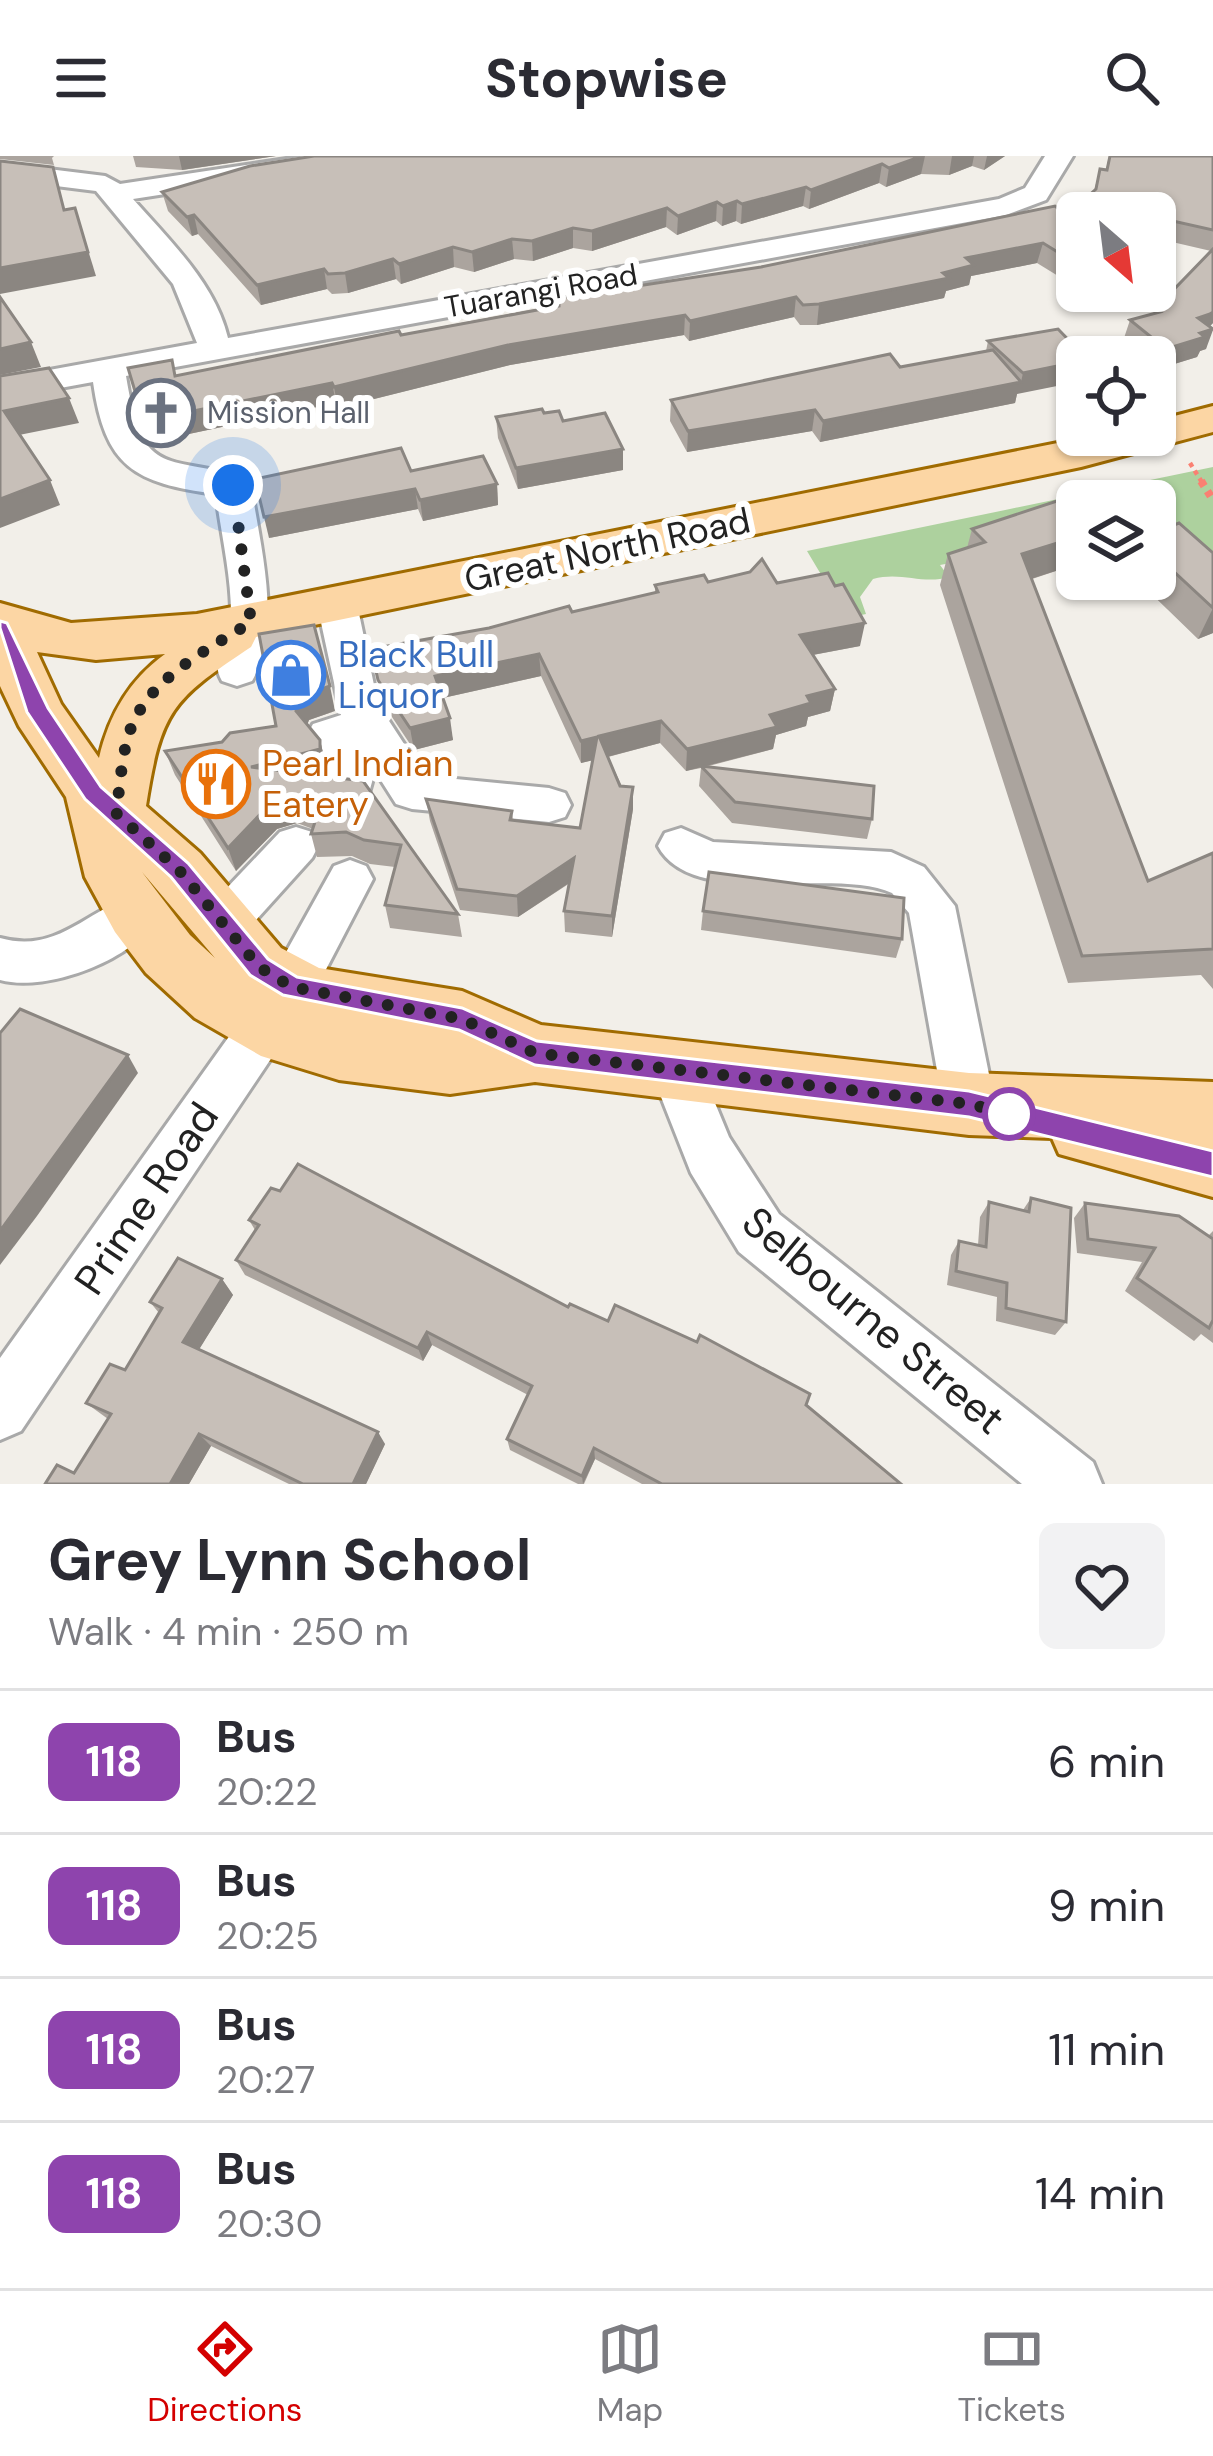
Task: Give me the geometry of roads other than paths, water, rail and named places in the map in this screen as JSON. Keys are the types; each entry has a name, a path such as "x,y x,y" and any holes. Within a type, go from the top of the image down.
{"main road":[{"name":"Great North Road","path":"0,624 46,638 244,646 337,604 1100,449 1213,419"},
{"path":"0,624 38,712 130,792 179,870 259,967 278,1006 338,1051 450,1065 535,1053 969,1104 1213,1113"},
{"path":"244,646 180,668 151,694 134,723 130,792 146,868 136,914 168,954 217,999 278,1006"},
{"path":"969,1104 1213,1164"}],"street":[{"path":"112,194 359,156"},
{"path":"0,171 105,184 172,262 213,340 1006,186 1015,181 1026,156"},
{"name":"Tuarangi Road","path":"0,389 108,370 213,340 1006,206 1040,191 1059,156"},
{"path":"108,370 119,440 144,465 170,479 233,485 244,646"},
{"path":"337,604 357,704 343,731 353,761 353,781"},
{"path":"343,731 412,792 549,805"},
{"path":"222,925 296,845"},
{"path":"681,846 706,860 891,871 908,880 931,906 969,1104"},
{"name":"Prime Road","path":"0,1411 278,1006 350,878"},
{"path":"0,959 25,967 51,962 136,914"},
{"name":"Selbourne Street","path":"676,1069 710,1157 734,1202 759,1233 1070,1484"}],"place":[{"name":"Mission Hall","path":"161,413"},
{"name":"Black Bull Liquor","path":"291,675"},
{"name":"Pearl Indian Eatery","path":"216,784"}]}
